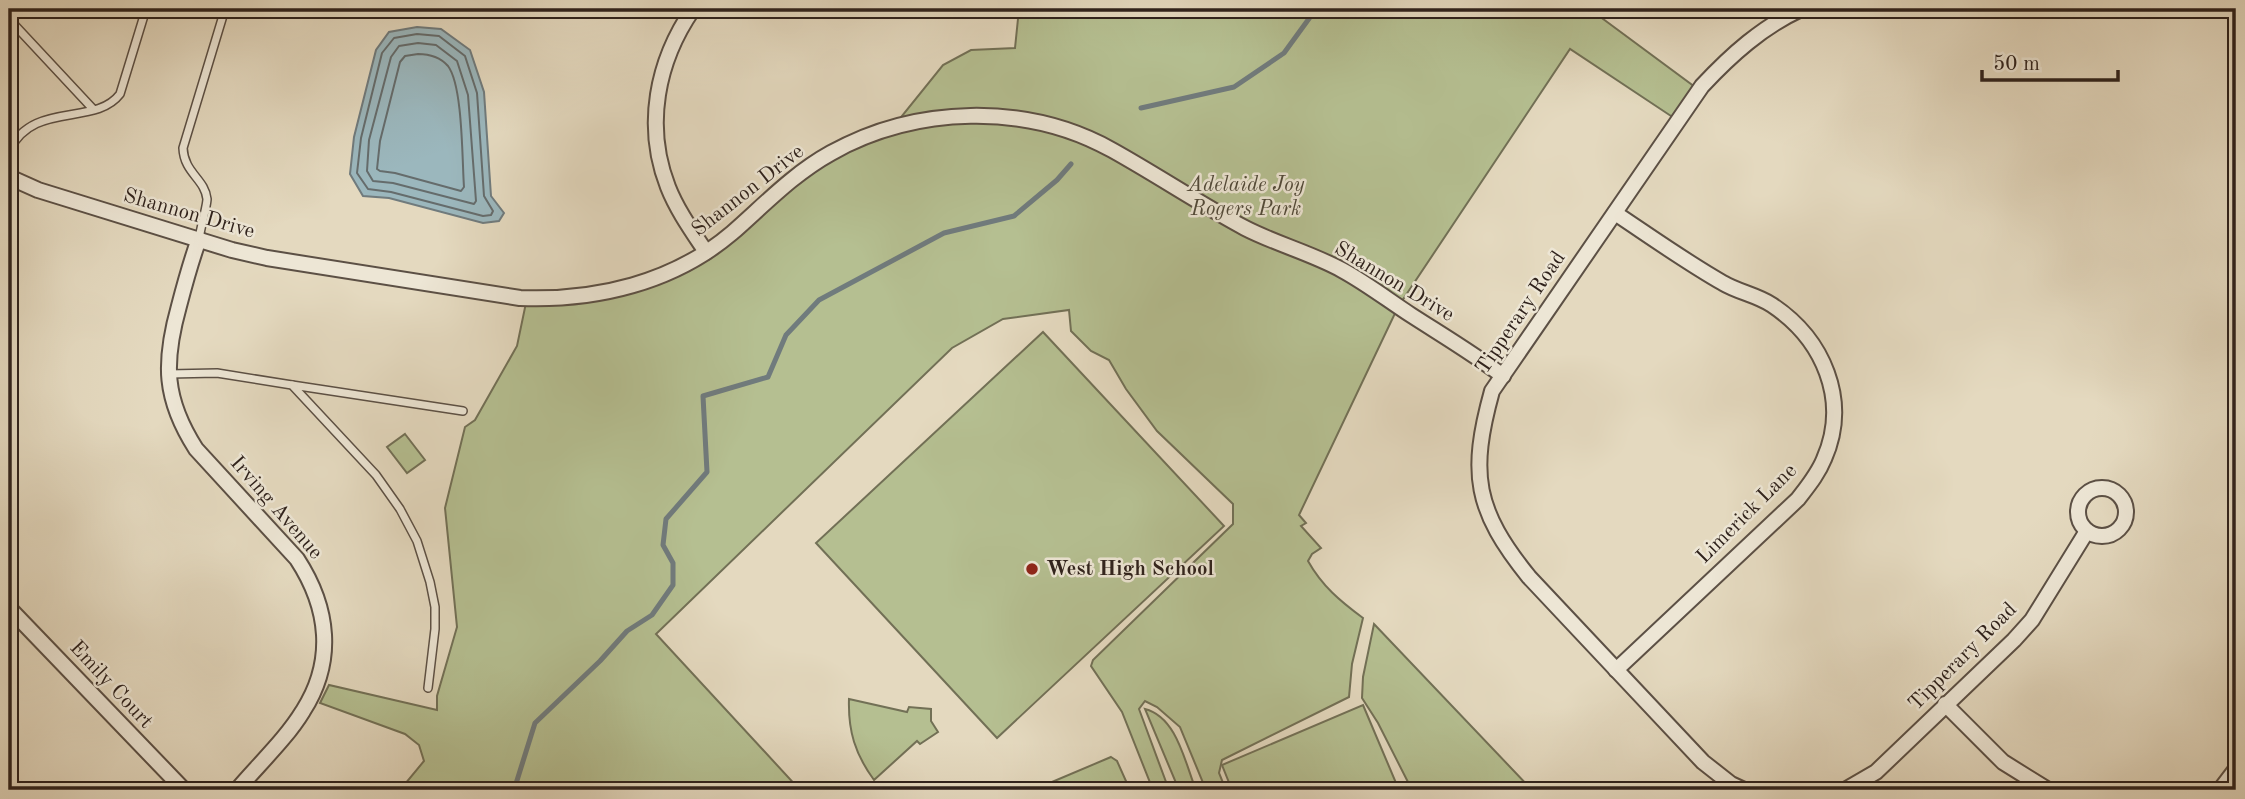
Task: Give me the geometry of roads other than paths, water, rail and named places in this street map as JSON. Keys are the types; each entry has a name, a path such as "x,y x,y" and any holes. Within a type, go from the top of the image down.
{"street":[{"path":"693,9 670,49 661,73 656,130 660,162 668,187 679,210 706,252"},
{"name":"Tipperary Road","path":"1744,790 1731,784 1703,762 1529,577 1506,548 1489,516 1479,476 1479,450 1492,391 1702,86 1723,63 1755,36 1801,9"},
{"name":"Shannon Drive","path":"9,177 38,190 267,258 527,298 561,299 600,294 637,285 672,271 729,235 795,176 856,140 894,126 934,118 994,116 1034,121 1073,132 1110,149 1244,227 1340,269 1503,376"},
{"name":"Limerick Lane","path":"1615,213 1726,285 1752,294 1795,323 1819,353 1829,376 1834,399 1825,457 1814,478 1798,499 1616,670"},
{"name":"Irving Avenue","path":"199,239 170,338 168,374 174,408 196,449 297,559 310,578 324,626 324,650 313,694 302,714 237,790"},
{"name":"Tipperary Road","path":"1845,790 1876,772 2014,640 2032,620 2087,531"},
{"name":"Emily Court","path":"9,608 184,790"},
{"path":"1945,704 2003,762 2048,790"},
{"path":"2220,790 2236,769"}],"lane":[{"path":"9,151 18,135 33,124 111,104 120,94 146,9"},
{"path":"199,239 206,200 204,189 186,165 183,148 225,9"},
{"path":"9,19 93,109"},
{"path":"168,374 217,373 463,411"},
{"path":"292,385 376,475 400,509 417,541 435,607 428,688"}],"water":[{"path":"417,27 441,29 470,50 484,92 491,196 504,213 499,221 483,223 389,198 363,196 350,174 354,137 376,50 389,32"}],"waterway":[{"path":"1141,108 1234,87 1284,53 1316,9"},
{"path":"514,790 535,723 600,661 627,631 652,615 673,585 673,563 663,545 666,519 707,472 703,396 768,377 786,335 819,300 944,233 1014,216 1057,180 1071,164"}],"place":[{"name":"West High School","path":"1032,569"}],"park label":[{"name":"Adelaide Joy Rogers Park","path":"1246,197"}]}
